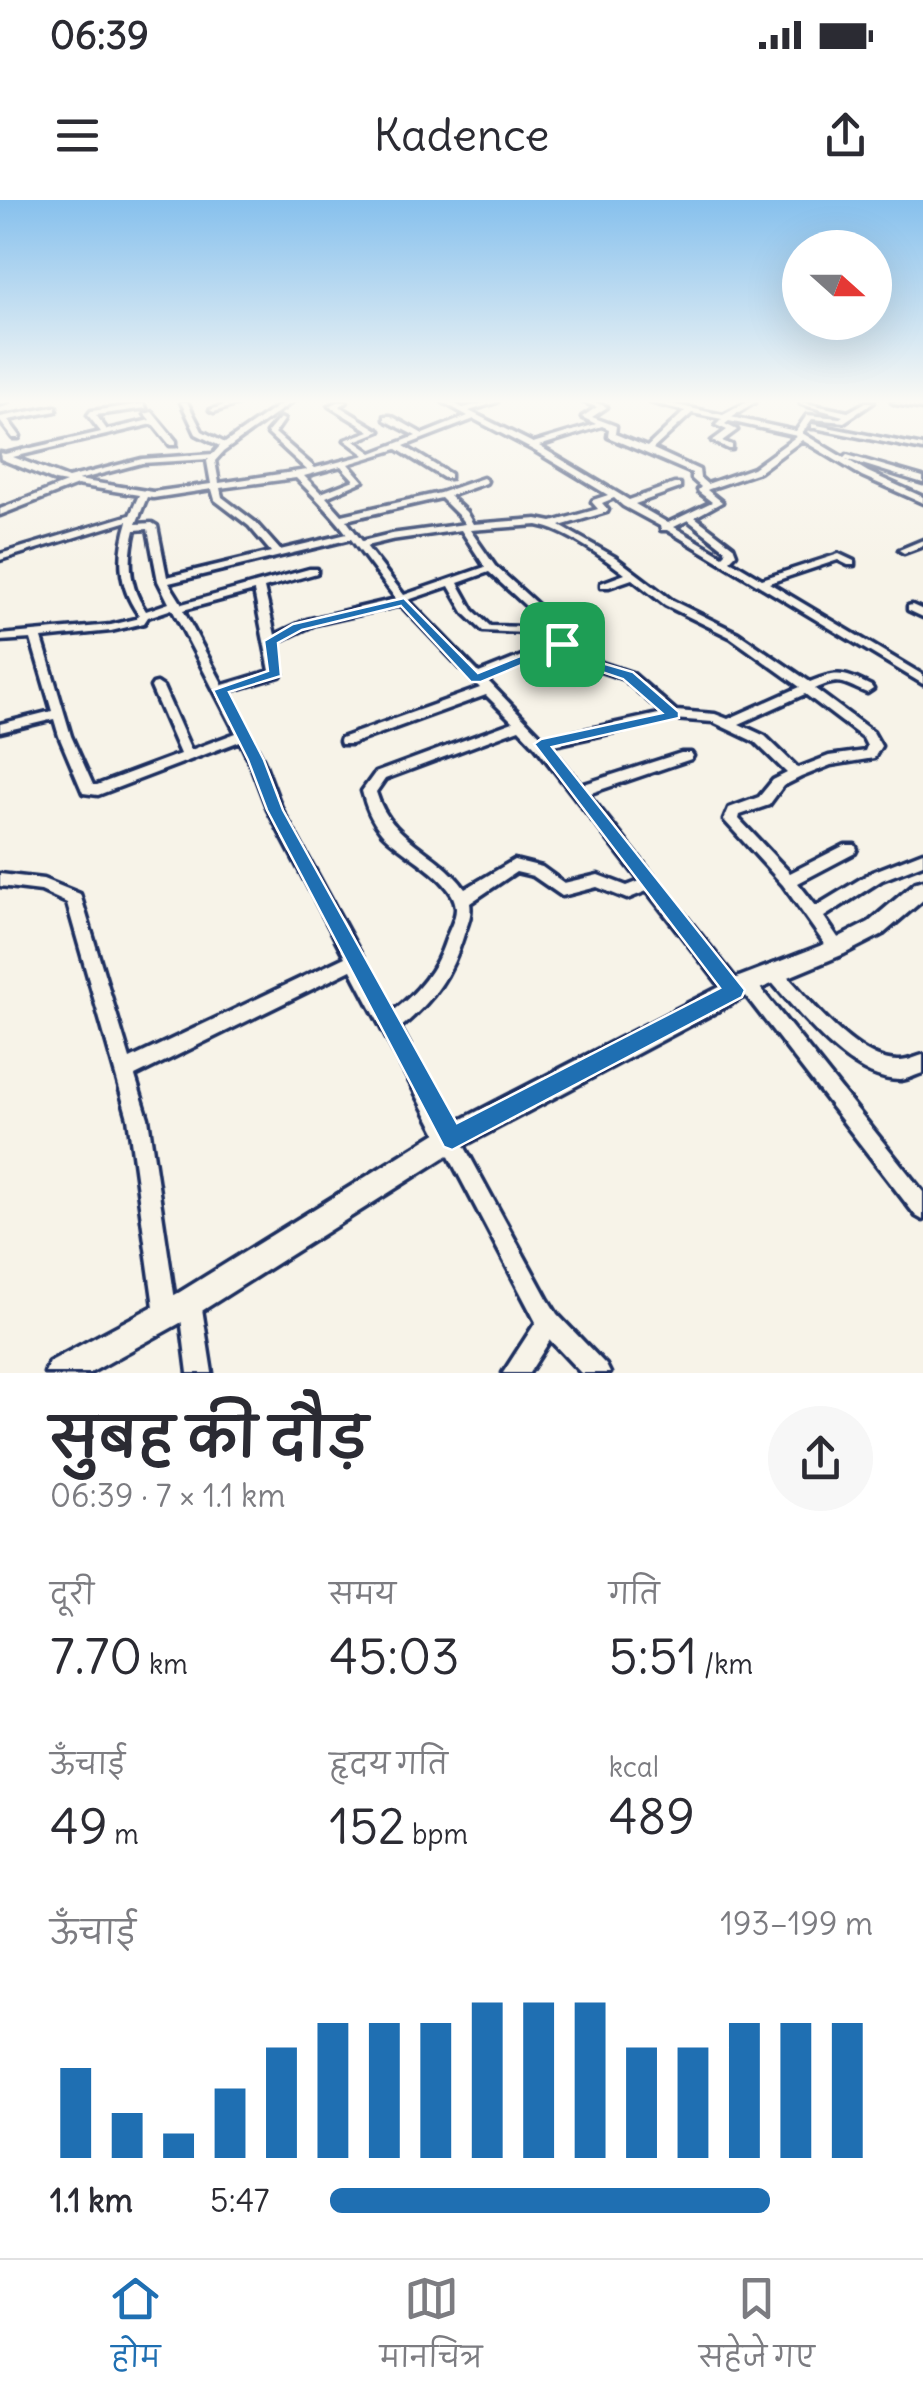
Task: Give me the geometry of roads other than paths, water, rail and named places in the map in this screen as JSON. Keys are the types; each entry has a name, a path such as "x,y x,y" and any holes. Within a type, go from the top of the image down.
{"main road":[{"path":"60,1373 178,1308 452,1138 741,987 876,928 923,888"}],"street":[{"path":"4,457 72,481 144,495 298,475 368,457"},
{"path":"0,512 72,481 142,461 203,457"},
{"path":"214,457 218,498 252,524 277,552"},
{"path":"297,457 313,471"},
{"path":"416,457 447,476"},
{"path":"549,457 923,680"},
{"path":"663,457 696,472 696,479 706,486"},
{"path":"664,528 718,502 702,490 706,486 756,470 771,457"},
{"path":"836,457 923,500"},
{"path":"843,457 923,480"},
{"path":"321,496 357,483 358,478 343,464"},
{"path":"298,475 321,496 402,600 541,744 650,883 923,1209"},
{"path":"338,518 483,482"},
{"path":"626,504 676,486"},
{"path":"144,495 125,544 130,597 144,615"},
{"path":"443,495 464,514 490,568 565,642 598,666 635,680 674,715"},
{"path":"164,581 277,552 467,527 552,524 604,510 596,502 612,496"},
{"path":"688,516 730,548 731,554 722,561"},
{"path":"0,557 131,522 152,526 164,581 243,736 275,810 549,1322 597,1373"},
{"path":"552,524 634,575 668,603 734,635 868,735 874,746 870,755 829,762 796,774 778,783 764,800 730,816 734,825 788,881 837,948"},
{"path":"904,550 923,543"},
{"path":"760,583 839,556 851,563"},
{"path":"271,641 311,622 402,600 490,568"},
{"path":"0,638 121,626 142,620 144,615 313,572"},
{"path":"605,585 634,575"},
{"path":"452,581 469,612 487,629 529,630 565,642"},
{"path":"220,690 276,673 258,586"},
{"path":"36,636 65,736 86,787 91,790 243,736"},
{"path":"476,678 565,642"},
{"path":"729,724 838,676 867,688"},
{"path":"156,687 187,756"},
{"path":"346,741 487,690"},
{"path":"0,728 60,713"},
{"path":"541,744 674,715 715,718 760,739 796,774"},
{"path":"390,1025 427,996 438,980 464,909 464,898 433,866 379,823 369,791 380,776 520,724"},
{"path":"580,791 686,756"},
{"path":"788,881 850,849"},
{"path":"814,916 877,876 923,858"},
{"path":"464,898 514,866 537,870 562,890 598,881 625,893 650,883"},
{"path":"0,880 43,885 74,899 138,1118 178,1308 200,1373"},
{"path":"123,1072 355,960"},
{"path":"774,972 854,1056 872,1066 910,1072 923,1064"},
{"path":"515,1373 549,1322"}]}
